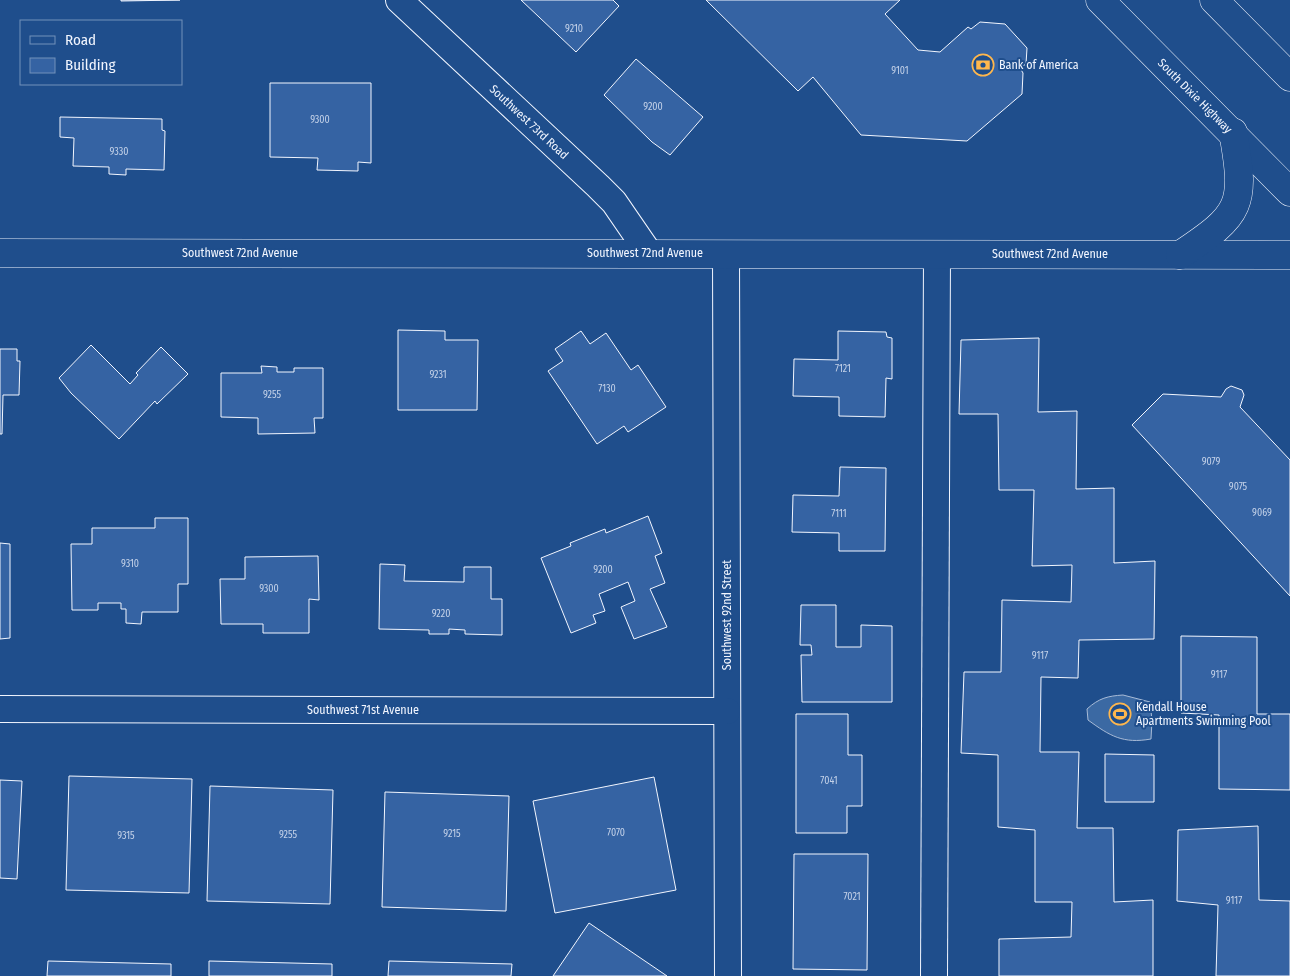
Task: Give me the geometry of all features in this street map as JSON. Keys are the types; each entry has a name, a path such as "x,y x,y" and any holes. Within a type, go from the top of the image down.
{"main road":[{"name":"South Dixie Highway","path":"1100,0 1287,187"},
{"path":"1214,0 1290,77"},
{"path":"1180,256 1210,236 1234,210 1240,186 1232,132"},
{"name":"Southwest 72nd Avenue","path":"0,253 1290,255"}],"street":[{"name":"Southwest 73rd Road","path":"399,0 598,186 618,208 649,253"},
{"name":"Southwest 92nd Street","path":"726,254 728,976"},
{"path":"934,976 937,254"},
{"name":"Southwest 71st Avenue","path":"0,709 727,711"}],"water":[{"name":"Kendall House Apartments Swimming Pool","path":"1123,695 1150,702 1152,720 1151,739 1132,740 1117,737 1088,720 1087,709 1091,705 1104,698"}],"building":[{"path":"121,0 180,0 121,1"},
{"path":"521,0 613,0 619,6 576,52"},
{"path":"706,0 900,0 885,14 918,50 940,52 968,27 971,29 980,22 1005,24 1027,48 1026,64 1020,68 1023,73 1022,94 967,141 861,135 813,77 798,91"},
{"path":"636,59 703,117 670,155 652,142 604,95"},
{"path":"270,83 371,83 371,163 358,162 358,171 317,170 318,158 270,157"},
{"path":"60,117 162,119 162,130 165,131 164,170 126,169 126,175 109,174 109,167 73,166 74,138 60,137"},
{"path":"398,330 445,331 445,340 478,340 477,410 398,410"},
{"path":"581,331 590,344 606,333 631,370 638,365 666,407 628,432 624,426 597,444 548,371 563,361 555,349"},
{"path":"838,331 886,332 887,337 892,338 892,379 886,378 885,417 839,416 839,397 793,396 794,359 838,360"},
{"path":"1039,338 1038,412 1077,411 1076,489 1114,488 1114,563 1155,561 1154,639 1079,640 1078,678 1041,677 1040,752 1079,752 1077,828 1113,828 1114,902 1153,900 1153,976 999,976 999,939 1071,937 1072,902 1035,902 1035,830 998,827 998,755 961,753 964,672 1001,672 1002,600 1071,602 1072,565 1032,566 1034,490 999,490 998,414 959,414 961,340"},
{"path":"91,345 130,384 138,375 136,373 161,347 188,374 157,404 155,401 119,439 71,393 59,378"},
{"path":"0,349 17,349 17,361 20,361 19,395 3,395 2,434 0,434"},
{"path":"261,366 277,367 277,372 294,372 294,368 323,368 323,418 314,418 315,433 258,434 258,418 221,417 221,373 262,373"},
{"path":"1231,386 1242,390 1244,395 1240,407 1290,460 1290,596 1132,425 1163,394 1221,397 1226,389"},
{"path":"840,467 886,468 885,551 839,551 839,533 792,532 793,495 839,496"},
{"path":"648,516 662,553 655,556 665,583 650,589 667,627 634,639 621,607 635,601 628,582 599,594 605,611 593,615 596,623 571,633 541,558 571,546 570,543 605,529 606,533"},
{"path":"155,518 188,518 188,584 178,584 178,612 142,612 141,624 126,623 126,609 121,609 121,603 98,603 98,610 72,610 71,544 92,544 92,528 155,528"},
{"path":"0,543 10,544 10,638 0,639"},
{"path":"318,556 319,600 309,599 309,633 263,633 263,624 221,624 220,579 245,579 245,557"},
{"path":"380,564 405,565 404,581 464,582 464,567 491,567 491,599 502,599 502,635 465,634 465,630 449,629 449,634 429,634 429,630 379,629"},
{"path":"801,605 836,605 836,647 861,647 861,625 892,626 892,702 802,702 801,655 812,655 811,645 800,645"},
{"path":"1181,636 1257,637 1257,714 1290,714 1290,790 1219,789 1219,715 1181,713"},
{"path":"796,714 848,714 848,755 862,755 862,806 847,806 847,833 796,833"},
{"path":"1105,754 1154,755 1154,802 1105,802"},
{"path":"69,776 192,779 189,893 66,890"},
{"path":"654,777 676,890 555,913 533,801"},
{"path":"0,780 22,781 17,879 0,878"},
{"path":"210,786 333,790 330,904 207,901"},
{"path":"385,792 509,796 506,911 382,907"},
{"path":"1258,826 1259,900 1290,901 1290,976 1216,976 1218,905 1177,901 1178,830"},
{"path":"794,854 868,854 867,970 793,969"},
{"path":"589,923 667,976 553,976"},
{"path":"48,961 171,964 171,976 47,976"},
{"path":"209,961 332,964 332,976 209,976"},
{"path":"389,961 512,964 511,976 388,976"}],"place":[{"name":"Bank of America","path":"983,65"},
{"name":"Kendall House Apartments Swimming Pool","path":"1120,714"}]}
